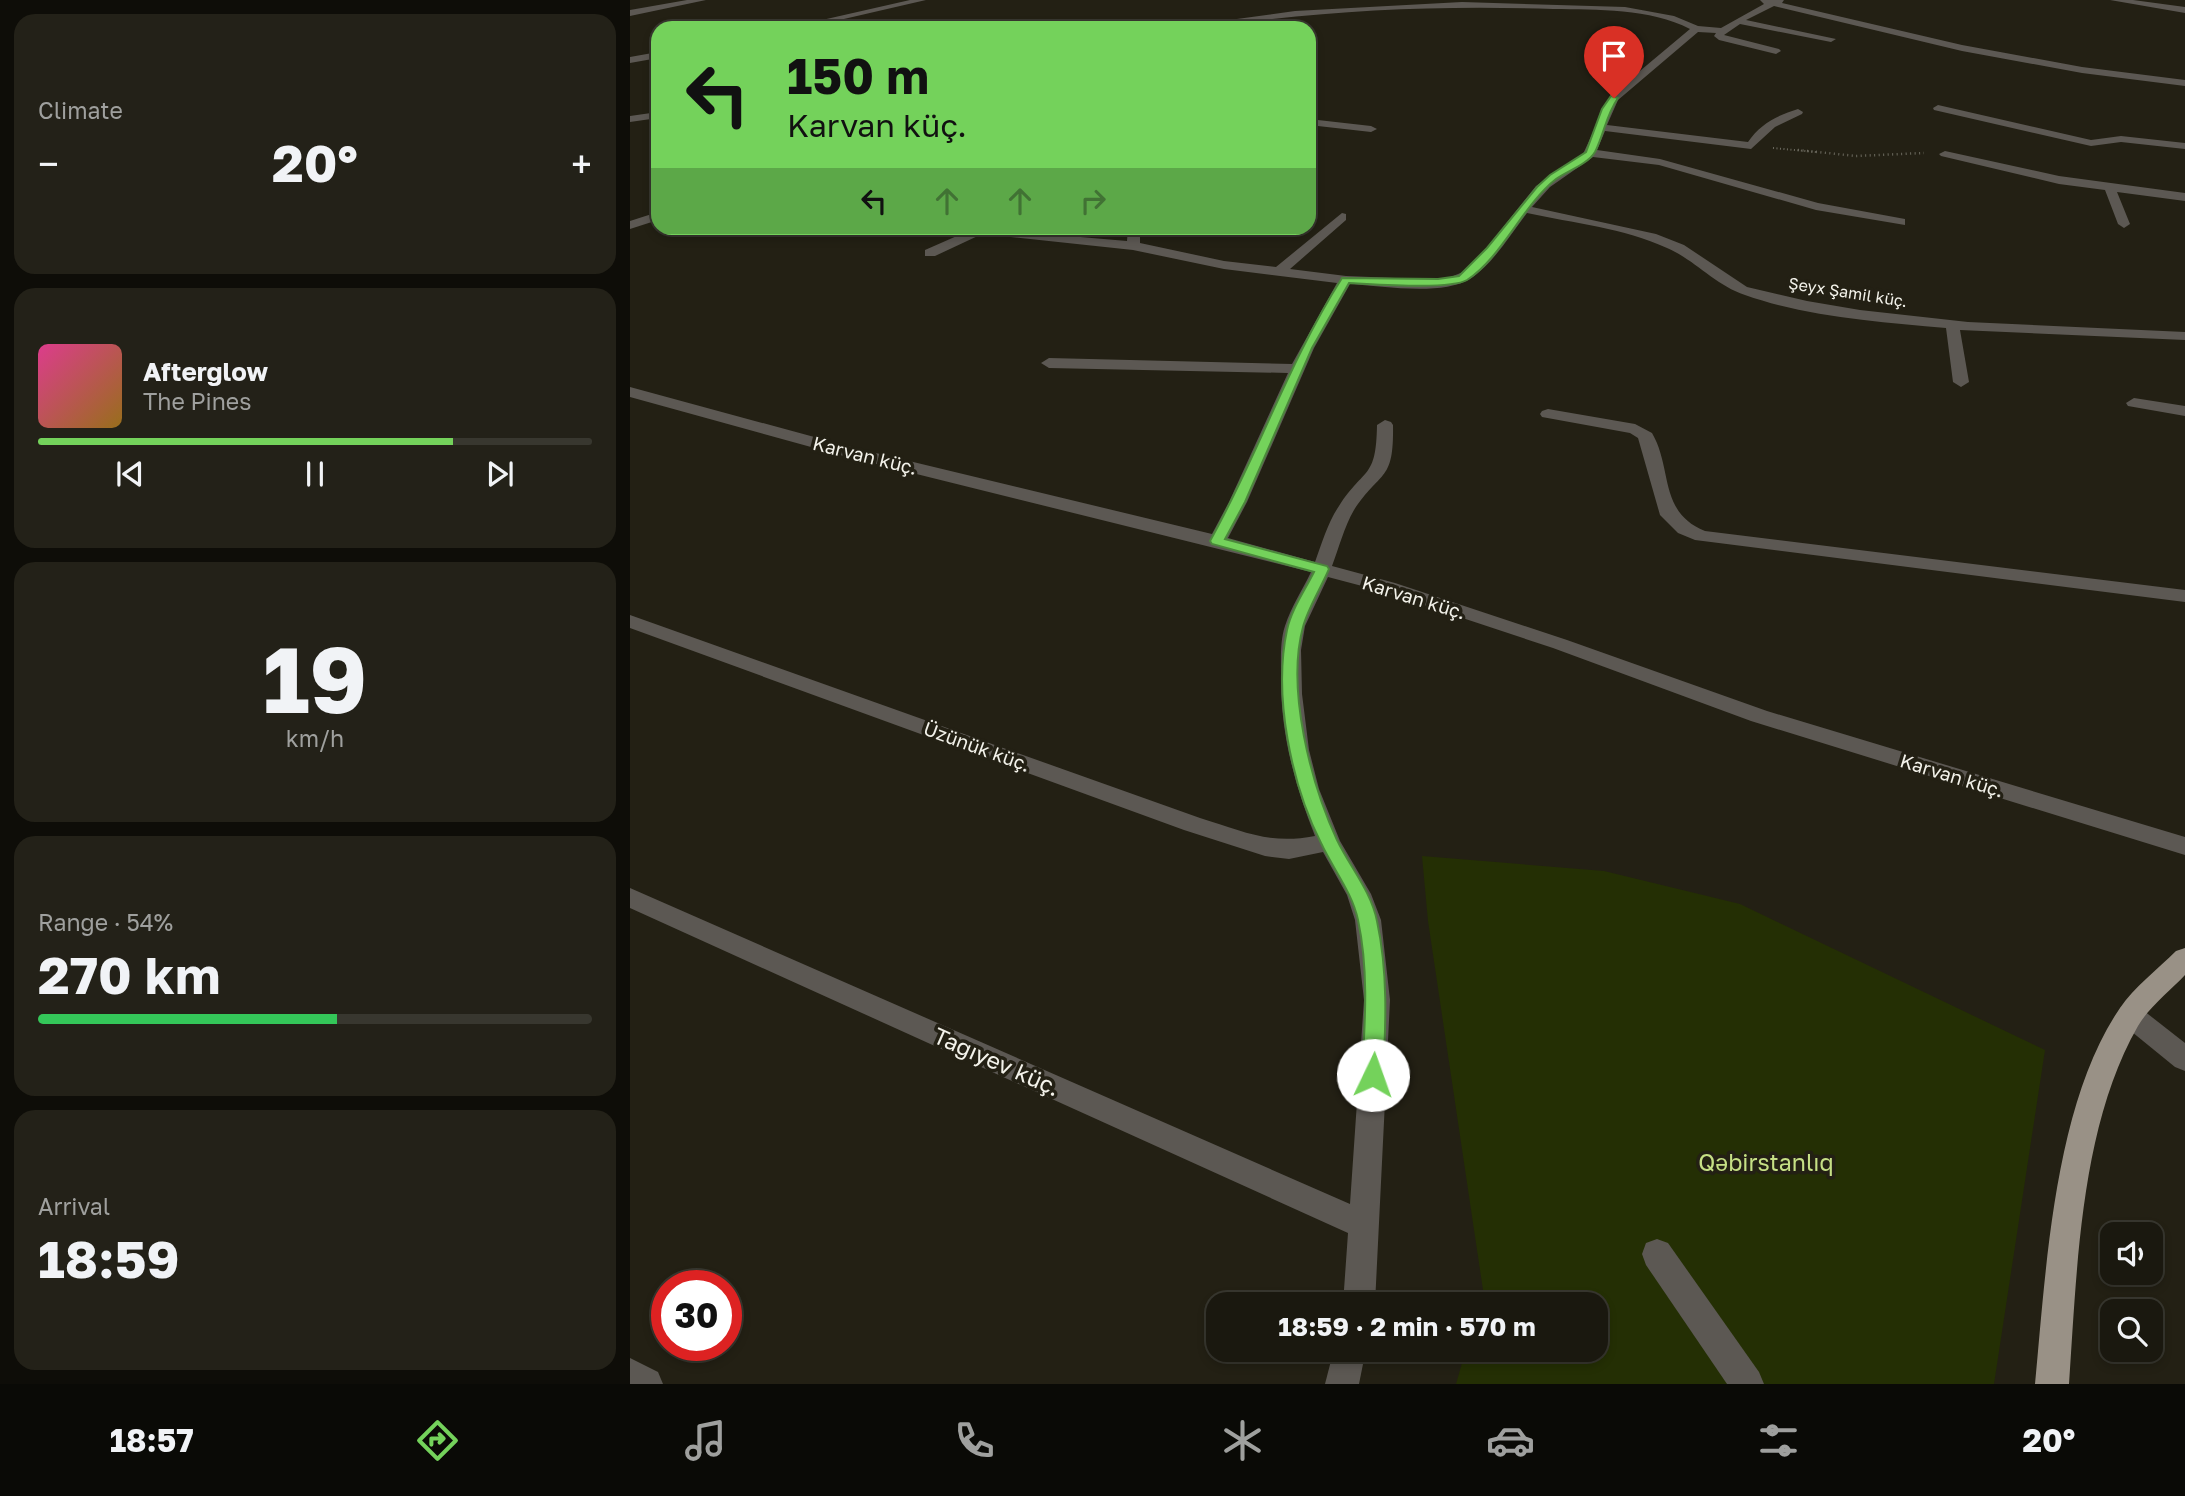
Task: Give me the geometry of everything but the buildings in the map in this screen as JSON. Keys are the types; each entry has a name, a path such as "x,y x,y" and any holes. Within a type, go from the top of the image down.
{"main road":[{"path":"2052,1384 2064,1237 2083,1138 2100,1074 2130,1015 2185,958"}],"street":[{"path":"630,13 702,0"},
{"path":"824,21 922,0"},
{"path":"2114,0 2185,10"},
{"path":"1233,21 1311,9 1434,1 1505,1 1608,7 1674,19 1696,29 1723,31"},
{"path":"1776,51 1719,36 1737,21 1770,1 1962,48 2082,70 2185,83"},
{"path":"1737,21 1831,39"},
{"path":"1029,235 1133,246 1175,257 1346,280 1438,282 1462,278 1491,250 1553,177 1590,153 1614,98 1696,29"},
{"path":"630,60 651,56"},
{"path":"1938,108 2091,143 2121,139 2185,146"},
{"path":"1600,127 1751,146 1771,122 1798,112"},
{"path":"630,119 651,116"},
{"path":"1316,123 1371,129"},
{"path":"1590,153 1660,162 1816,206 1901,222"},
{"path":"1945,153 2059,180 2185,197"},
{"path":"2110,188 2124,224"},
{"name":"Şeyx Şamil küç.","path":"1524,209 1669,243 1723,280 1750,293 1850,313 1952,323 2185,336"},
{"path":"1279,272 1342,217"},
{"path":"630,225 651,218"},
{"path":"930,253 966,235"},
{"path":"1133,235 1133,246"},
{"path":"1217,541 1238,502 1297,369 1346,280"},
{"path":"1952,323 1961,382"},
{"path":"1049,363 1297,369"},
{"name":"Karvan küç.","path":"630,392 846,451 1322,569 1472,614 1759,716 2185,846"},
{"path":"2134,403 2185,411"},
{"path":"1548,414 1635,429 1646,436 1669,515 1684,529 1701,536 2185,596"},
{"path":"1360,1292 1377,1000 1368,920 1359,894 1329,842 1308,789 1298,750 1291,694 1292,650 1295,626 1347,507 1381,468 1385,455 1385,425"},
{"name":"Üzünük küç.","path":"630,621 1192,824 1265,847 1289,850 1329,842"},
{"name":"Tağıyev küç.","path":"630,897 1364,1225"},
{"path":"2130,1015 2185,1059"},
{"path":"1657,1254 1747,1384"},
{"path":"1342,1384 1347,1362"},
{"path":"630,1375 646,1384"}],"path":[{"path":"1751,146 1856,156 1945,153"}],"green space":[{"name":"Qəbirstanlıq","path":"1422,856 1604,871 1740,904 2045,1050 1994,1384 1456,1384 1462,1362 1608,1362 1608,1292 1482,1292 1428,921"}],"route":[{"path":"1373,1075 1377,1000 1368,920 1359,894 1329,842 1308,789 1298,750 1291,694 1295,626 1322,569 1217,541 1238,502 1275,414 1307,348 1346,280 1438,282 1462,278 1491,250 1540,189 1553,177 1590,153 1606,109 1614,98"}]}
